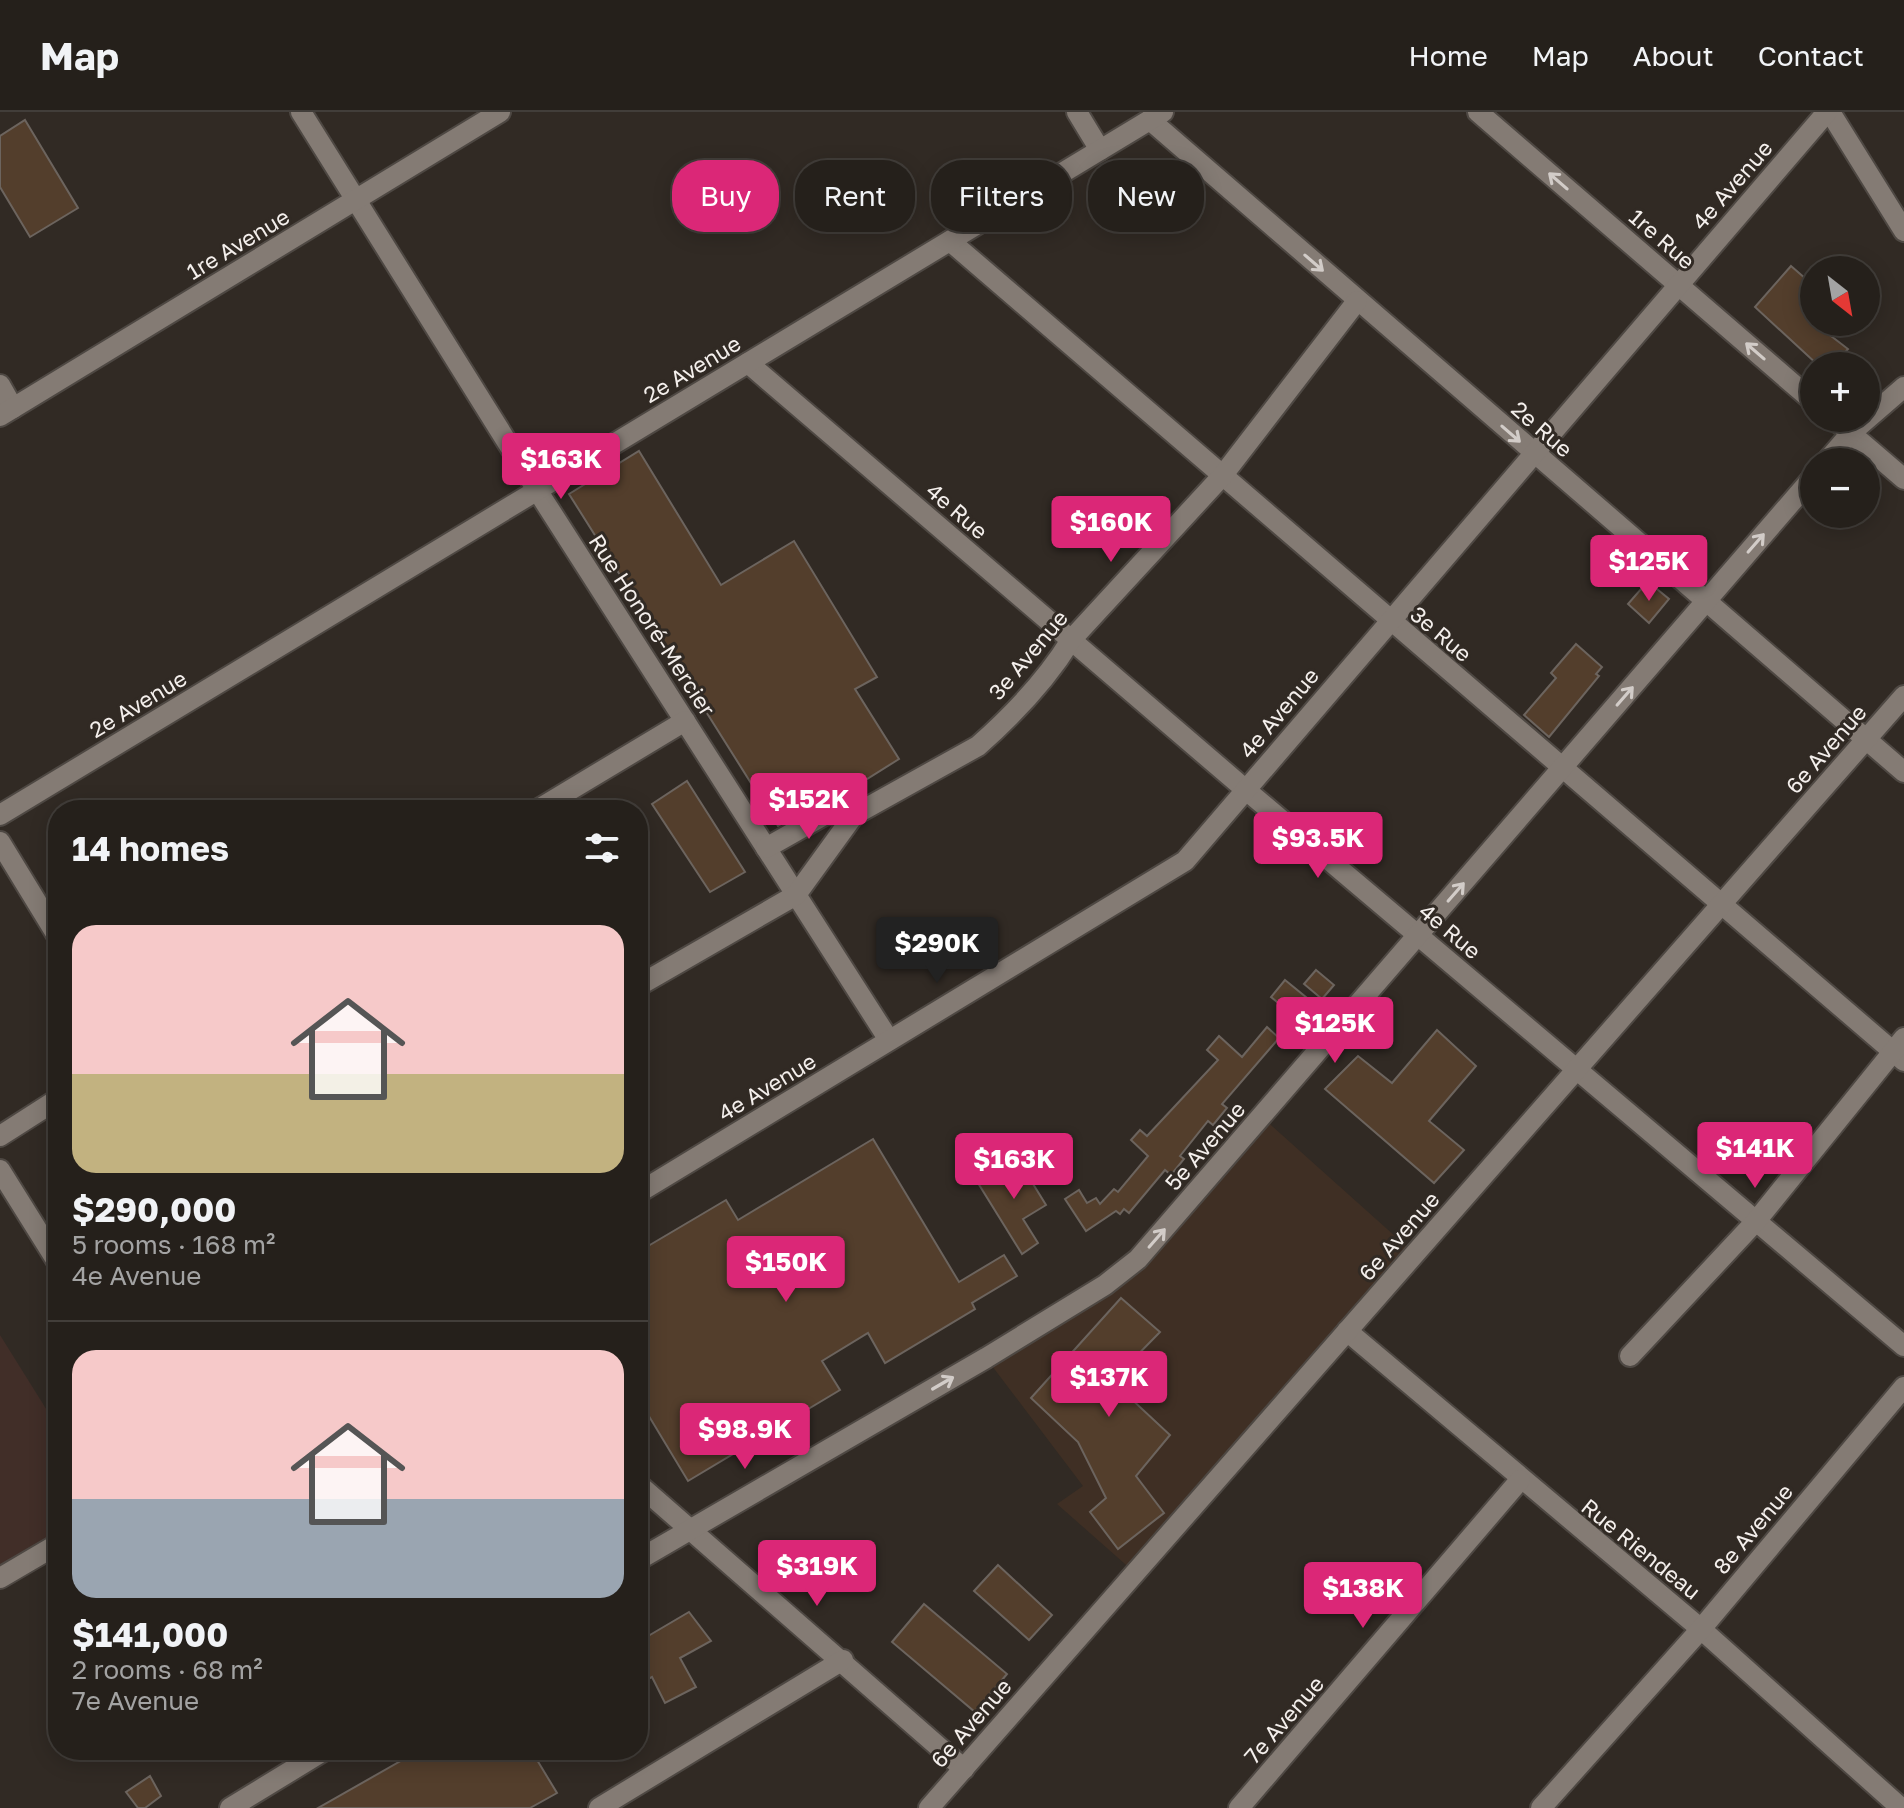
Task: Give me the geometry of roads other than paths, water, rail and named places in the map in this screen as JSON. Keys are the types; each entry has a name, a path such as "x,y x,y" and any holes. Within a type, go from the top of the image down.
{"street":[{"name":"Rue Honoré-Mercier","path":"301,112 537,490 889,1040"},
{"name":"1re Avenue","path":"7,412 500,112"},
{"path":"1077,112 1100,150"},
{"name":"1re Rue","path":"1478,112 1800,390"},
{"path":"1828,112 1904,231"},
{"name":"4e Avenue","path":"648,1187 1185,861 1387,620 1828,112"},
{"name":"2e Avenue","path":"0,815 1156,116"},
{"name":"2e Rue","path":"1156,116 1357,301 1904,772"},
{"name":"3e Rue","path":"950,241 1387,620 1721,904 1900,1050"},
{"name":"3e Avenue","path":"648,980 796,895 854,815 978,746 1031,693 1071,640 1223,475 1357,301"},
{"name":"4e Rue","path":"748,363 1246,790 1904,1346"},
{"path":"0,385 7,412"},
{"path":"1838,448 1904,387"},
{"path":"1851,433 1904,479"},
{"name":"5e Avenue","path":"648,1554 986,1358 1105,1285 1138,1259 1800,492"},
{"name":"6e Avenue","path":"929,1808 1904,696"},
{"path":"554,800 685,721"},
{"name":"3e Avenue","path":"766,848 826,814 854,815"},
{"path":"0,842 48,921"},
{"path":"1630,1356 1757,1220 1900,1050"},
{"path":"0,1136 48,1105"},
{"path":"0,1170 48,1247"},
{"name":"Rue Riendeau","path":"1347,1331 1520,1480 1701,1629 1901,1808"},
{"name":"8e Avenue","path":"1541,1808 1701,1629 1904,1387"},
{"name":"7e Avenue","path":"1239,1808 1520,1480"},
{"path":"648,1492 964,1769"},
{"path":"0,1578 48,1550"},
{"path":"599,1808 843,1660"},
{"path":"230,1808 309,1760"}]}
